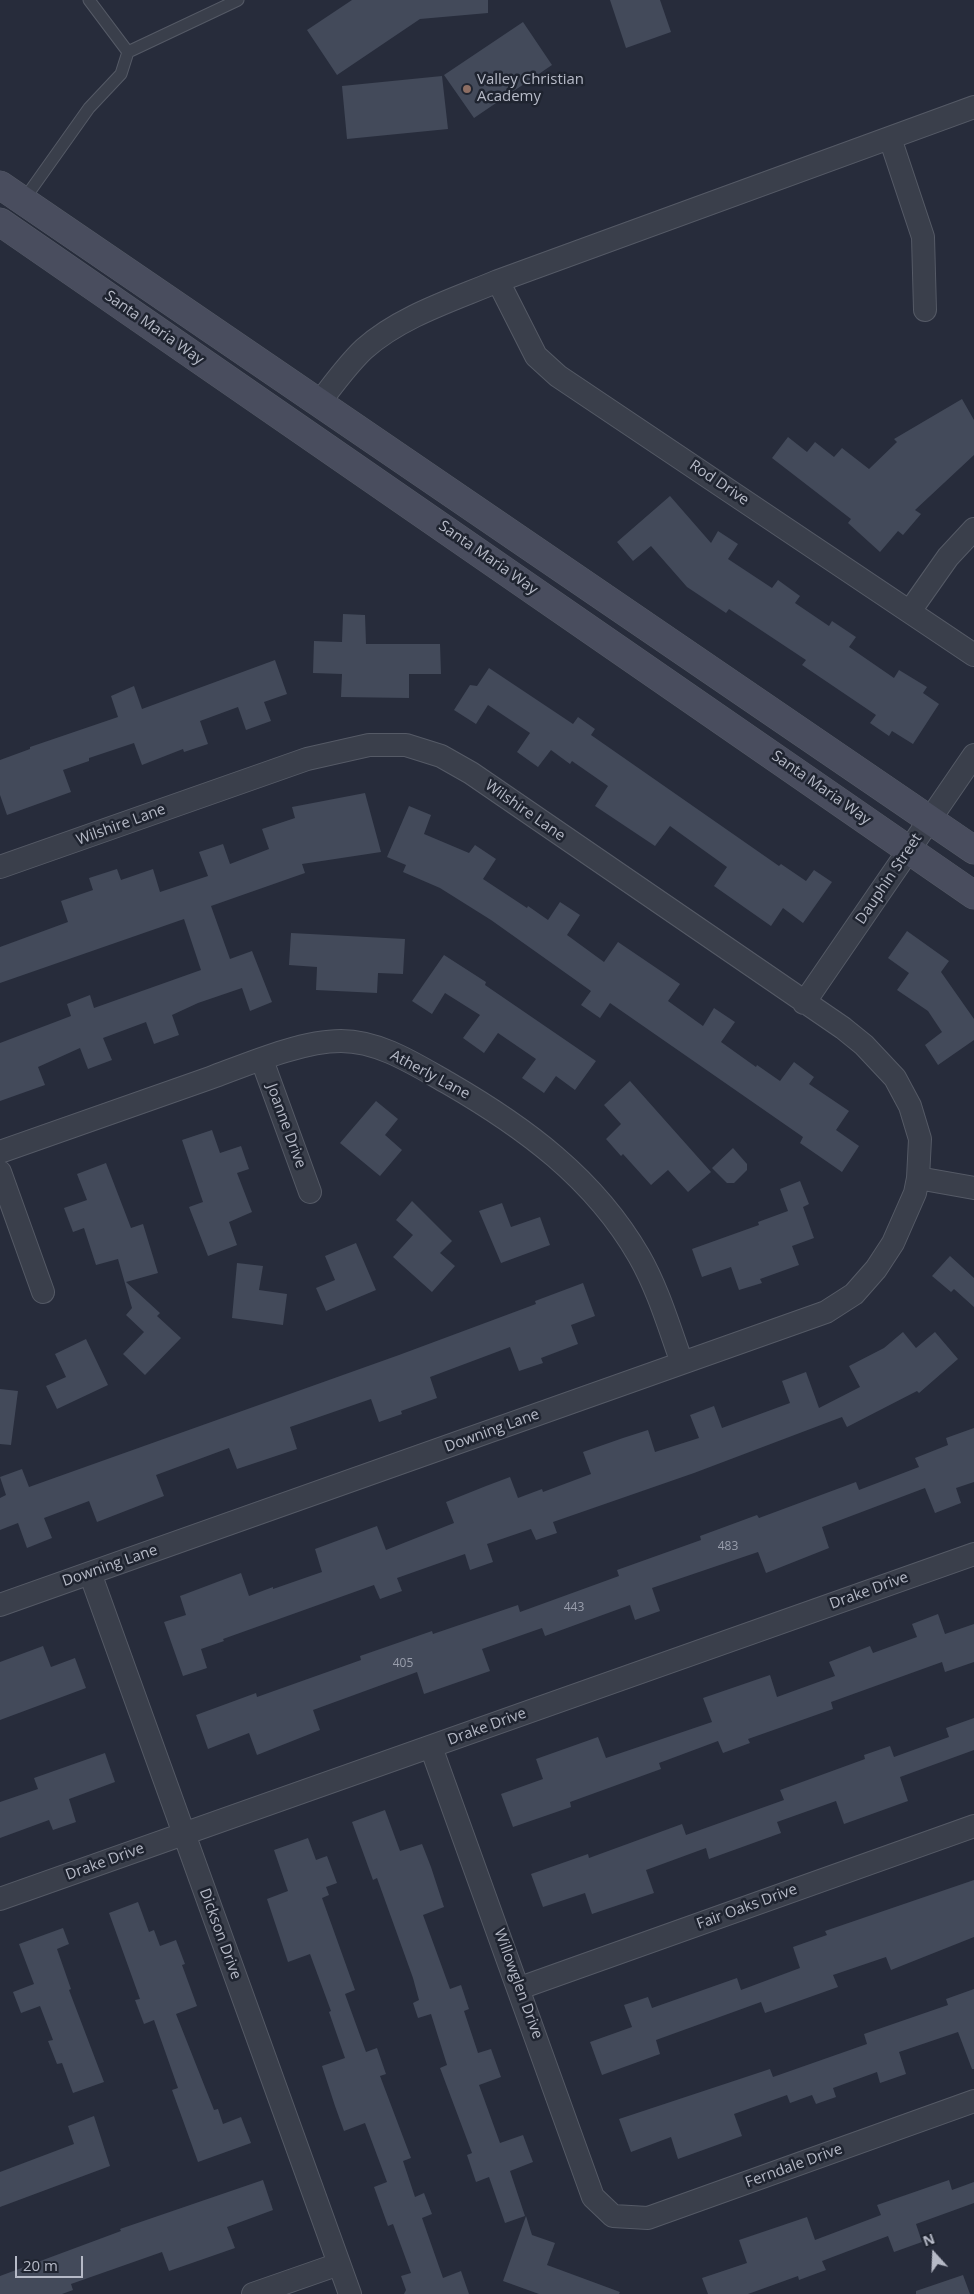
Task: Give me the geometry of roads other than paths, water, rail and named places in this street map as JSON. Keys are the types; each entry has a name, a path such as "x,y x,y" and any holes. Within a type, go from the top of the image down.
{"main road":[{"name":"Santa Maria Way","path":"0,185 974,850"},
{"name":"Santa Maria Way","path":"2,227 974,895"}],"street":[{"path":"319,403 364,349 395,327 431,309 498,281 974,107"},
{"path":"890,138 923,237 925,310"},
{"path":"2,227 23,201"},
{"name":"Rod Drive","path":"498,281 536,356 558,376 974,654"},
{"path":"910,611 948,557 974,528"},
{"name":"Wilshire Lane","path":"0,868 307,759 369,744 406,745 441,756 471,774 843,1028 864,1045 895,1078 910,1106 920,1139 918,1178"},
{"name":"Dauphin Street","path":"804,1003 974,755"},
{"name":"Atherly Lane","path":"0,1152 262,1060 321,1043 344,1041 375,1047 407,1060 500,1114 572,1170 610,1212 640,1257 660,1302 682,1363"},
{"name":"Joanne Drive","path":"262,1060 310,1192"},
{"path":"0,1172 43,1292"},
{"path":"918,1178 974,1188"},
{"name":"Downing Lane","path":"0,1605 826,1312 854,1294 876,1269 893,1242 915,1193 918,1178"},
{"name":"Drake Drive","path":"0,1899 974,1554"},
{"name":"Dickson Drive","path":"90,1573 350,2294"},
{"name":"Willowglen Drive","path":"431,1747 520,1988 593,2197 613,2216"},
{"name":"Fair Oaks Drive","path":"520,1988 974,1826"},
{"name":"Ferndale Drive","path":"613,2216 648,2218 974,2101"},
{"path":"253,2294 339,2264"}],"lane":[{"path":"90,0 128,52"},
{"path":"23,201 90,108 121,74 128,52 238,0"}],"place":[{"name":"Valley Christian Academy","path":"467,89"}]}
